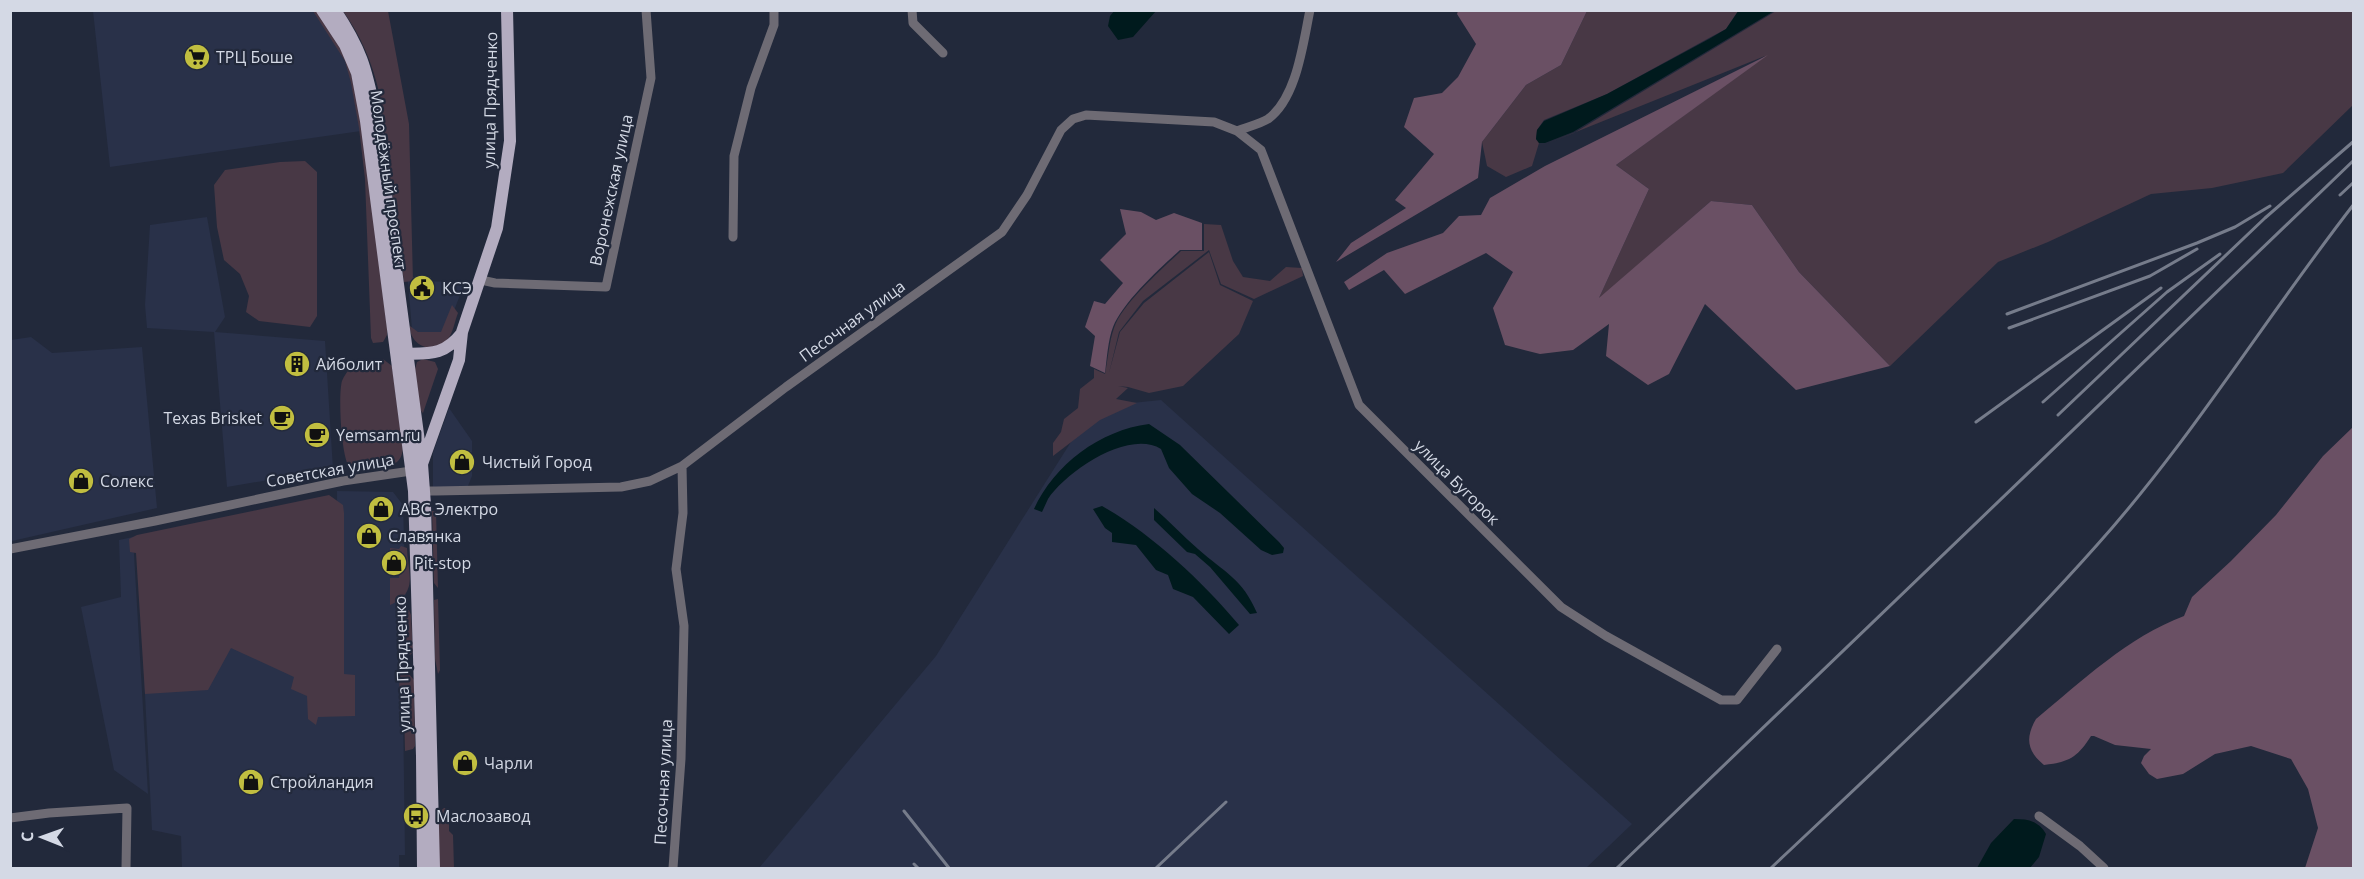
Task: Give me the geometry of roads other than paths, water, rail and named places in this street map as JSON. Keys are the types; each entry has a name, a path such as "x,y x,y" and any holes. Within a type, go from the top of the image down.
{"main road":[{"name":"Молодёжный проспект","path":"322,10 345,45 357,73 417,468"},
{"name":"Молодёжный проспект","path":"335,10 359,50 367,73 375,112 401,354"},
{"name":"улица Прядченко","path":"434,868 428,799 414,490 417,468 459,360 462,332 497,228 510,141 507,10"},
{"path":"401,354 440,352 452,345 462,332"},
{"name":"улица Прядченко","path":"417,468 424,490 428,799 423,868"}],"street":[{"name":"Воронежская улица","path":"481,280 495,283 606,287 651,78 646,10"},
{"path":"733,237 734,156 751,88 774,26 774,10"},
{"path":"912,10 913,23 943,53"},
{"path":"1237,131 1268,118 1286,99 1296,72 1310,10"},
{"name":"Песочная улица","path":"673,868 681,759 684,626 676,569 683,513 682,466 786,387 1002,231 1027,195 1061,130 1073,119 1086,115 1214,122 1237,131"},
{"name":"улица Бугорок","path":"1237,131 1261,150 1359,405 1561,607 1606,636 1721,700 1737,700 1777,649"},
{"path":"424,490 621,487 650,481 682,466"},
{"name":"Советская улица","path":"10,549 417,468"},
{"path":"10,818 127,808 126,868"},
{"path":"2039,816 2080,846 2104,868"}],"railway":[{"path":"2058,415 2265,218 2354,141"},
{"path":"1617,868 2354,160"},
{"path":"2340,195 2354,182"},
{"path":"1771,868 1978,670 2097,545 2165,463 2354,204"},
{"path":"2007,314 2197,243 2235,227 2270,206"},
{"path":"2009,328 2150,276 2197,249"},
{"path":"2043,402 2167,292 2220,254"},
{"path":"1976,422 2161,288"},
{"path":"1156,868 1226,802"},
{"path":"904,811 949,868"},
{"path":"914,864 918,868"}],"place":[{"name":"ТРЦ Боше","path":"197,57"},
{"name":"КСЭ","path":"422,288"},
{"name":"Айболит","path":"297,364"},
{"name":"Texas Brisket","path":"282,418"},
{"name":"Yemsam.ru","path":"317,435"},
{"name":"Чистый Город","path":"462,462"},
{"name":"Солекс","path":"81,481"},
{"name":"АВС Электро","path":"381,509"},
{"name":"Славянка","path":"369,536"},
{"name":"Pit-stop","path":"394,563"},
{"name":"Чарли","path":"465,763"},
{"name":"Стройландия","path":"251,782"},
{"name":"Маслозавод","path":"416,816"}]}
